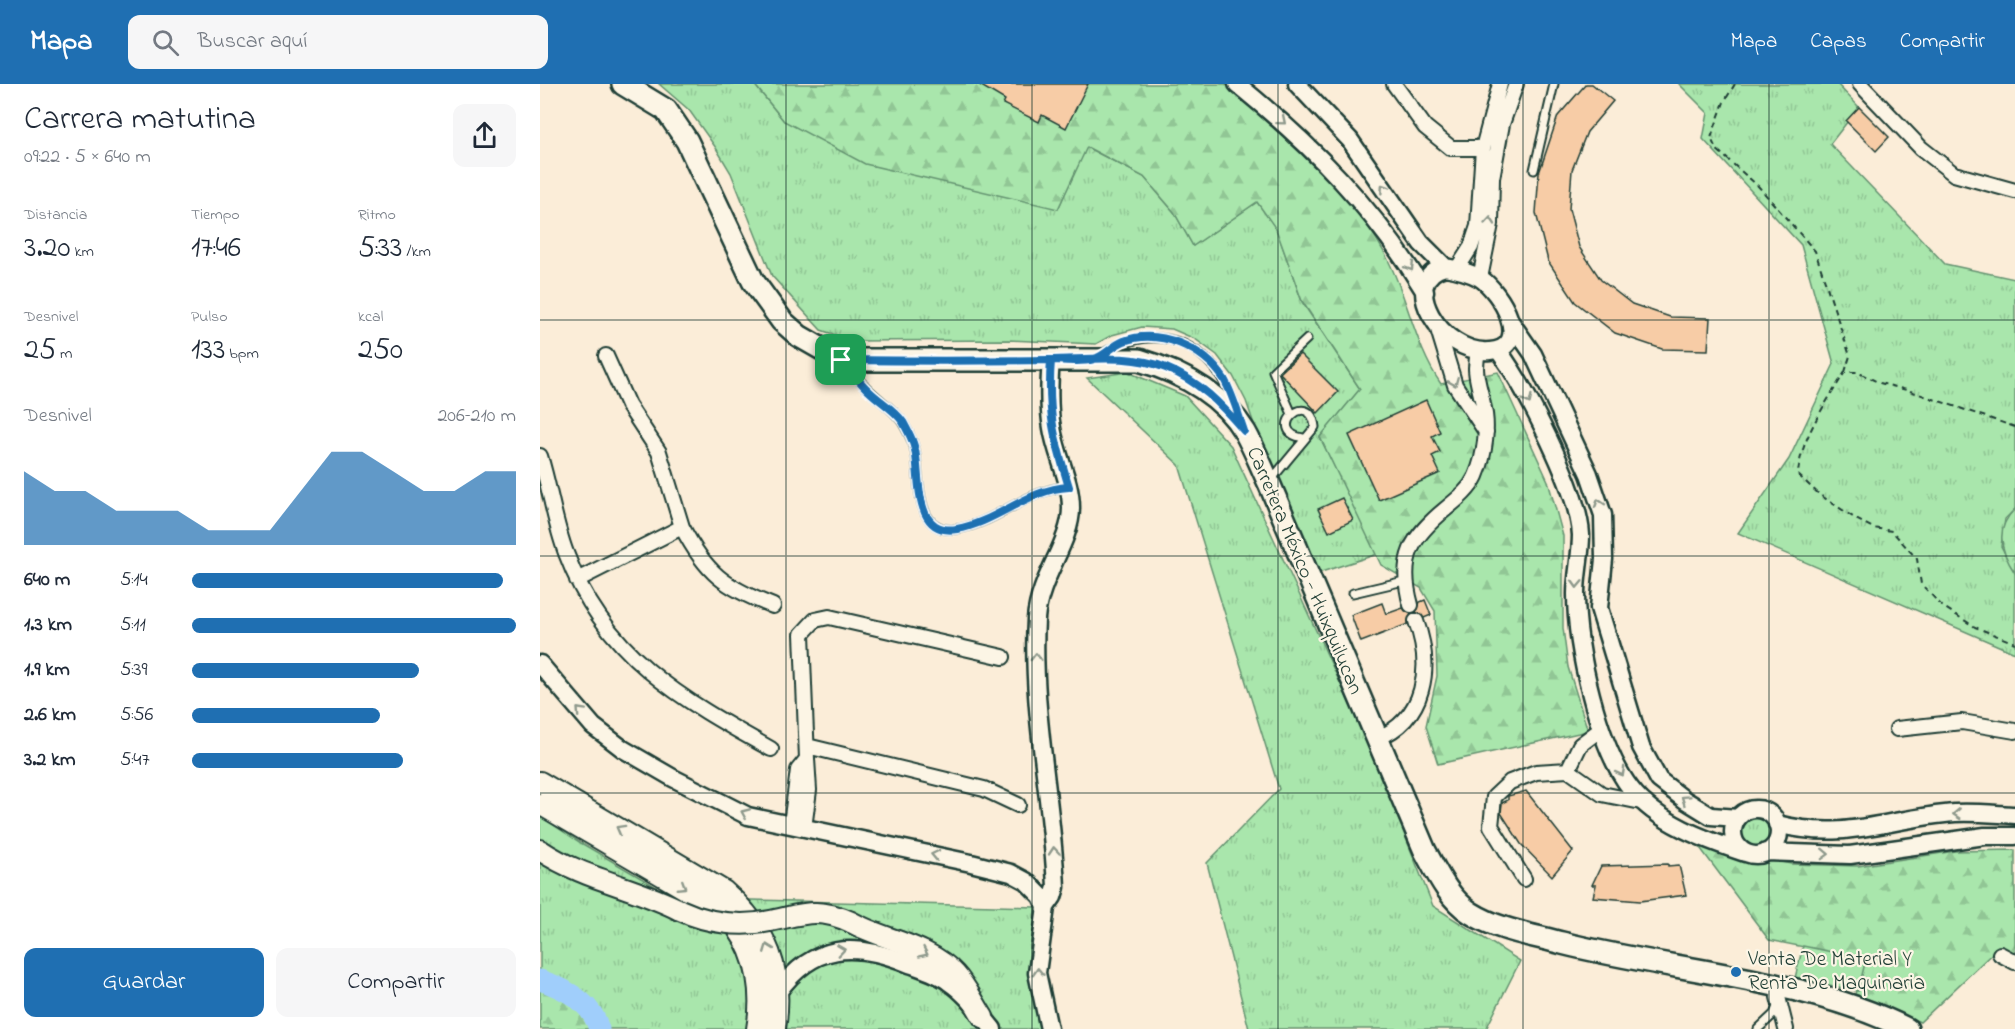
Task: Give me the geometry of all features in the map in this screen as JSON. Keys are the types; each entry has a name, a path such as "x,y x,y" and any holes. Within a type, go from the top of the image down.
{"main road":[{"name":"Carretera México - Huixquilucan","path":"623,84 666,110 687,141 753,281 782,321 806,341 841,360 1139,360 1166,368 1211,395 1244,431 1269,483 1425,851 1451,895 1469,912 1503,928 1604,954 1778,992 1847,1004 1907,1029"},
{"path":"540,782 724,891 746,911 759,929 770,952 777,992 767,1027"},
{"path":"540,804 713,905 737,926 752,956 767,1027"},
{"path":"540,850 600,880 632,889 700,919 717,922 769,921 814,911 851,922 869,933 931,956 954,973 988,1023"}],"street":[{"path":"1237,84 1300,137 1340,177 1399,249 1425,292 1429,315 1437,327 1455,385 1463,401 1486,432"},
{"path":"1297,84 1350,141 1421,243 1451,268 1480,278 1500,297 1510,321 1533,354 1589,474 1603,515 1604,559 1599,608 1641,747 1659,780 1711,816 1738,818 1755,810 1772,816 1777,824 1777,840 1766,852"},
{"path":"1394,84 1425,127 1451,148 1483,147"},
{"path":"1425,292 1429,277 1436,270 1451,268 1471,247 1478,226 1483,147 1500,84"},
{"path":"1480,278 1491,224 1492,178 1502,124 1516,84"},
{"path":"1860,84 1921,148 1954,174 2015,191"},
{"path":"1437,327 1462,345 1479,350 1498,350 1506,344 1511,333 1510,321"},
{"path":"1411,605 1404,581 1406,559 1412,544 1424,529 1461,497 1475,477 1486,432 1484,405 1474,364 1479,350"},
{"path":"1498,350 1515,373 1556,459 1573,501 1581,535 1577,564 1577,625 1600,729 1631,789 1658,814 1689,830 1744,853 1755,855 1766,852 1850,855 1985,836 2015,836"},
{"path":"606,356 628,405 659,452 682,527 695,552 711,572 738,593 773,606"},
{"path":"1049,1029 1037,973 1046,907 1053,897 1056,886 1037,694 1036,617 1042,586 1069,525 1069,487 1052,429 1049,393 1051,360"},
{"path":"540,456 558,529 577,580 619,643 663,685 696,708 771,749"},
{"path":"577,580 682,527"},
{"path":"798,826 809,790 802,634 815,620 829,617 1003,657"},
{"path":"1376,739 1404,723 1418,699 1424,678 1424,654 1416,621"},
{"path":"540,664 593,726 623,748 673,778 748,816 1011,873 1033,887 1046,907"},
{"path":"1897,729 1962,722 2015,731"},
{"path":"1568,770 1580,745 1600,729"},
{"path":"807,752 984,789 1018,805"},
{"path":"1524,879 1491,825 1494,797 1510,782 1536,772 1568,770 1602,794 1646,803"},
{"path":"1777,824 1803,830 1848,832 1957,813 2015,815"},
{"path":"1738,818 1733,827 1733,837 1737,846 1744,853"},
{"path":"777,992 790,975 806,962 827,952 853,949 889,956 947,980 966,996 988,1023"},
{"path":"2000,954 2015,962"},
{"path":"1778,992 1786,1029"}],"lane":[{"path":"1534,170 1554,84"},
{"path":"1095,359 1124,341 1144,337 1166,338 1186,346 1209,361 1224,380 1244,431"},
{"path":"1292,414 1273,371 1307,339"},
{"path":"841,360 902,420 911,437 916,455 919,491 924,512 932,522 943,529 970,526 1051,488 1069,487"},
{"path":"1269,483 1303,438 1311,434 1315,427 1314,418 1308,412 1299,410 1292,414 1287,422 1288,430 1294,436 1303,438"},
{"path":"1353,593 1404,581"},
{"path":"1758,1029 1774,1014 1778,992"}],"path":[{"path":"1735,84 1724,102 1711,138 1716,149 1758,186 1815,251 1851,356 1845,372 1815,423 1799,459 1798,475 1820,495 1856,519 1873,528 1892,531 1917,559 1922,584 1942,606 1975,627 2015,642"},
{"path":"1845,372 1857,372 1880,383 2015,427"}],"green space":[{"path":"659,84 754,84 784,121 1058,209 1086,147 1144,177 1174,212 1193,246 1257,202 1276,228 1302,302 1360,389 1320,437 1378,554 1318,573 1246,401 1233,376 1217,355 1195,339 1172,329 1142,327 1112,335 1096,344 1008,340 853,341 821,330 772,276 731,173 716,148 689,110"},
{"path":"754,84 1225,84 1291,140 1354,207 1371,231 1393,270 1417,337 1441,384 1498,372 1548,481 1563,536 1563,628 1568,667 1588,731 1438,764 1426,726 1437,676 1435,611 1421,588 1381,565 1320,437 1360,389 1302,301 1276,229 1257,202 1193,246 1174,212 1144,177 1087,147 1058,209 865,164 784,121"},
{"path":"1679,84 1837,84 1859,107 1830,144 1945,264 2015,279 2015,509 2005,519 2001,546 2015,573 2015,653 1738,533 1789,459 1834,364 1801,245 1703,139 1708,113"},
{"path":"1128,372 1185,396 1231,446 1370,748 1433,906 1520,961 1486,1029 1249,1029 1207,863 1279,789 1179,465 1087,378"},
{"path":"2015,509 2015,573 2003,548 2002,532 2004,524"},
{"path":"1756,815 1768,820 1773,832 1768,844 1756,849 1744,844 1739,832 1744,820"},
{"path":"540,816 675,898 1035,907 1041,1029 606,1029 603,1015 540,973"},
{"path":"1698,845 1792,864 1858,866 1955,851 2015,850 2015,955 1999,947 1920,1022 1855,994 1865,959 1769,940"},
{"path":"1803,946 1866,959 1858,991 1795,978"},
{"path":"540,973 562,980 581,992 597,1009 606,1029 540,1029"}],"building":[{"path":"978,84 1088,84 1066,128 1042,115 1039,122 1003,104 1005,100"},
{"path":"1586,84 1592,84 1613,101 1587,132 1572,170 1569,209 1579,247 1601,280 1632,304 1670,317 1710,318 1708,350 1662,349 1615,333 1575,302 1548,261 1536,213 1539,173 1558,116"},
{"path":"1859,107 1889,137 1876,151 1846,121"},
{"path":"1300,354 1338,392 1318,413 1280,373"},
{"path":"1426,400 1440,432 1432,436 1440,452 1432,456 1440,473 1379,500 1349,435"},
{"path":"1342,498 1353,520 1329,532 1318,509"},
{"path":"1425,600 1431,615 1424,618 1416,612 1420,602"},
{"path":"1382,603 1386,614 1403,608 1411,614 1408,624 1361,642 1351,615"},
{"path":"1526,791 1573,851 1552,876 1521,844 1501,813 1502,803 1508,800 1508,796"},
{"path":"1668,864 1668,866 1679,865 1686,895 1640,901 1593,897 1596,885 1592,885 1601,866"}],"waterway":[{"path":"540,980 576,997 590,1011 599,1029"}],"place":[{"name":"Venta De Material Y Renta De Maquinaria","path":"1736,972"}],"route":[{"path":"841,360 869,391 902,420 911,437 916,455 919,491 924,512 932,522 943,529 970,526 1038,493 1051,488 1069,487 1052,429 1049,393 1051,360 1095,359 1124,341 1144,337 1166,338 1186,346 1209,361 1224,380 1244,431 1211,395 1192,381 1166,368 1139,360 1095,359 841,360"}]}
